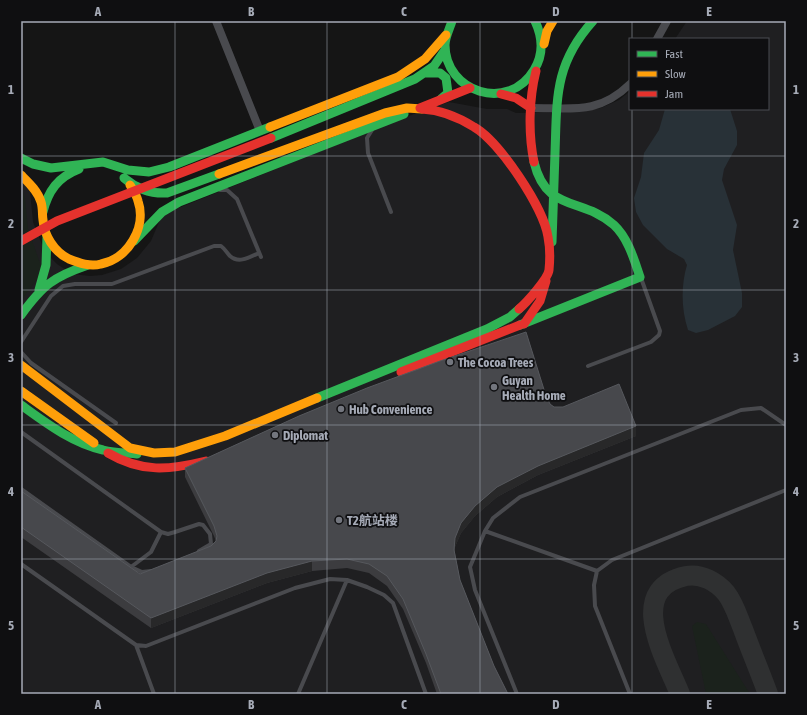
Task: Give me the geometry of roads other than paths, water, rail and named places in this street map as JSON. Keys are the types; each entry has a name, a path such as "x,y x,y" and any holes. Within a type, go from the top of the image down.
{"main road":[{"path":"21,241 57,221 415,79 426,73 441,59 445,50 447,35 452,21"},
{"path":"535,21 541,35 542,51"},
{"path":"21,405 61,433 77,442 102,450 153,456 178,456 211,447 640,278 623,236 616,227 599,214 556,197 545,188 540,180 533,159 531,108 532,86 547,31 553,21"},
{"path":"403,381 504,340 520,329 540,301 549,272 553,234 556,92 572,48 593,21"},
{"path":"21,158 33,164 51,168 92,162 103,162 128,170 149,172 169,167 398,77 422,63 435,52 447,35"},
{"path":"445,50 453,72 470,88 485,94 501,94 516,98 531,108"},
{"path":"501,94 523,85 538,66"},
{"path":"398,77 439,72 446,76 449,85 448,93 439,101"},
{"path":"21,315 38,292 56,276 88,264 111,261 124,253 162,212 179,202 470,88"},
{"path":"43,212 47,197 55,184 73,170 92,162 111,170 143,192 156,195 181,189 385,112 407,108 438,110 475,127 501,151 538,208 548,236 549,272 526,303 510,317 487,329 225,436 175,452 154,453 130,448"},
{"path":"73,170 88,167 111,170"},
{"path":"21,175 40,199 47,234 46,265 38,292"},
{"path":"124,178 134,189 140,204 140,226 134,241"},
{"path":"47,234 55,248 66,257 88,264"},
{"path":"21,365 130,448 176,462 211,459 177,468 142,468 114,458 21,391"}],"street":[{"path":"216,21 260,131"},
{"path":"658,38 667,21"},
{"path":"531,108 586,108 612,99 629,85"}],"lane":[{"path":"374,126 367,138 368,153 391,212"},
{"path":"21,342 51,296 63,286 75,284 112,284 214,246 221,246 230,256 237,260 260,255 236,199 227,190 210,190"},
{"path":"588,366 651,342 660,335 660,331 640,278"},
{"path":"21,352 31,363 116,423"},
{"path":"517,694 475,590 470,568 492,518 520,497 741,410 761,408 786,425"},
{"path":"21,432 161,532 168,534 200,524 203,525 210,534 211,544 208,547 194,553"},
{"path":"21,489 131,567 142,572 154,570"},
{"path":"630,694 596,606 594,586 597,571 612,560 786,490"},
{"path":"485,531 597,571"},
{"path":"131,567 151,552 161,532"},
{"path":"21,564 136,645 146,646 295,588 330,578 347,580 384,595 393,603 426,694"},
{"path":"298,694 347,580"},
{"path":"136,645 154,694"}],"place":[{"name":"The Cocoa Trees","path":"450,362"},
{"name":"Guyan Health Home","path":"494,387"},
{"name":"Hub Convenience","path":"341,409"},
{"name":"Diplomat","path":"275,435"},
{"name":"T2航站楼","path":"339,520"}]}
